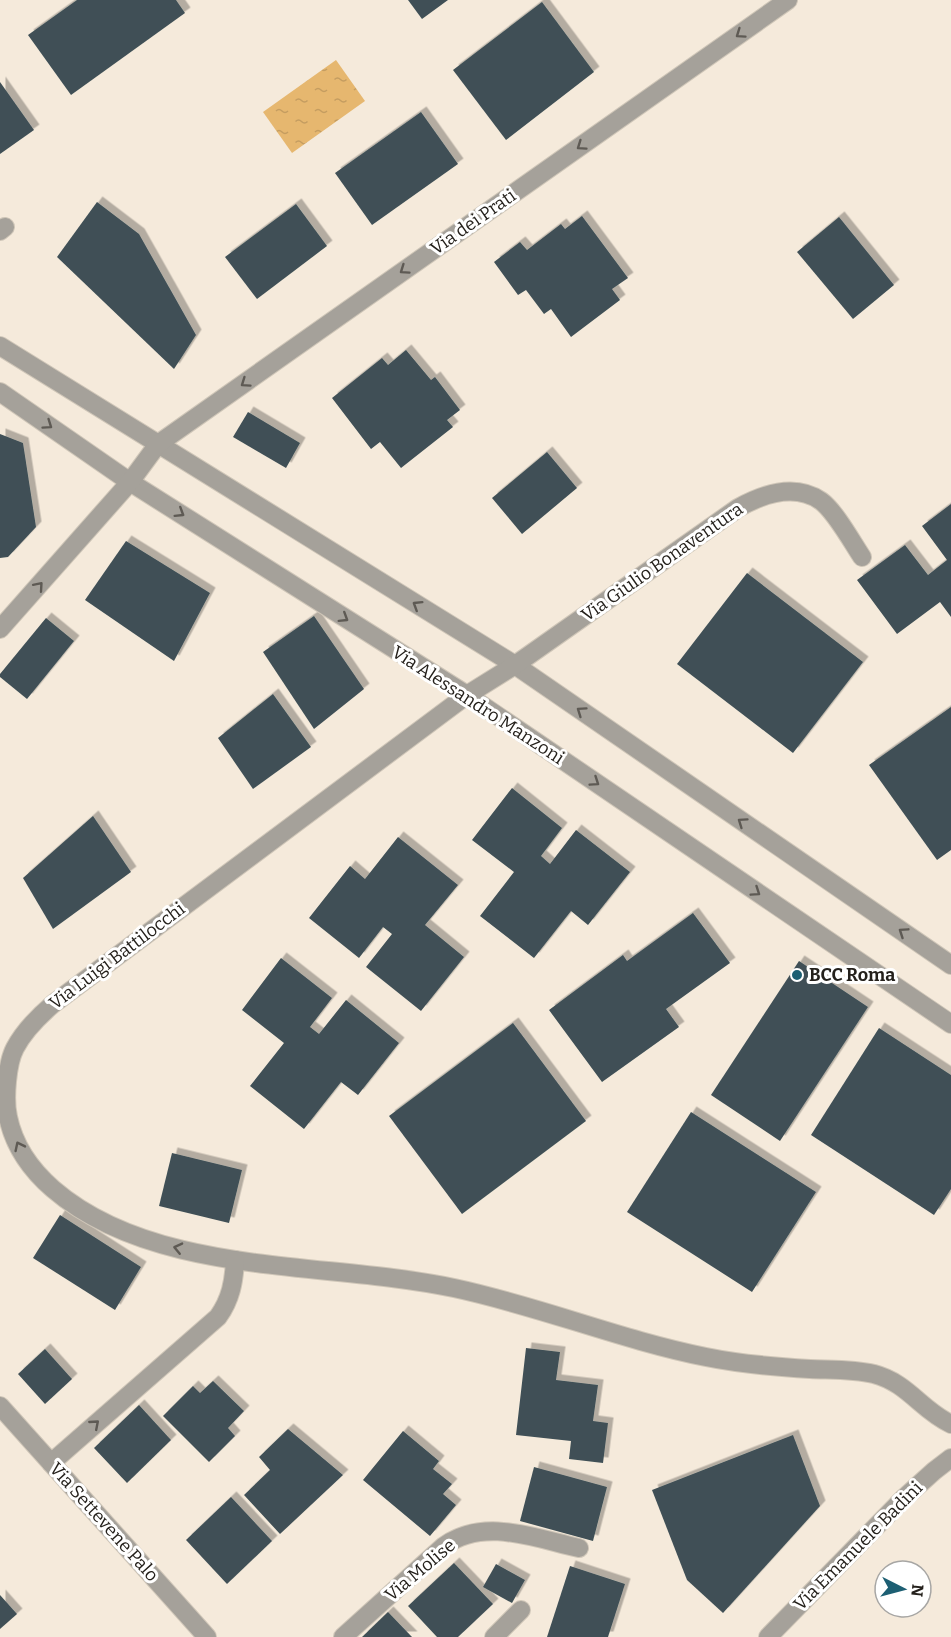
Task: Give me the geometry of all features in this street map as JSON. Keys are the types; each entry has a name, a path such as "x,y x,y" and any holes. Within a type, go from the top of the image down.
{"street":[{"name":"Via dei Prati","path":"0,629 130,482 158,444 788,0"},
{"path":"0,346 514,665 951,965"},
{"name":"Via Alessandro Manzoni","path":"0,392 130,482 466,695 951,1024"},
{"name":"Via Giulio Bonaventura","path":"514,665 753,499 793,491 808,494 822,501 862,557"},
{"name":"Via Luigi Battilocchi","path":"514,665 466,695 42,1014 14,1050 7,1089 7,1110 18,1147 25,1159 47,1184 63,1198 90,1215 126,1232 178,1248 235,1260 381,1276 453,1287 657,1346 710,1358 876,1375 896,1383 929,1411 951,1424"},
{"path":"51,1463 218,1317 229,1299 235,1260"},
{"name":"Via Settevene Palo","path":"0,1406 207,1637"},
{"name":"Via Emanuele Badini","path":"768,1637 903,1499 951,1458"},
{"name":"Via Molise","path":"343,1637 444,1546 461,1536 474,1532 498,1531 579,1548"},
{"path":"494,1637 521,1610"}],"water":[{"path":"336,60 365,101 292,153 263,112"}],"building":[{"path":"77,0 176,0 185,13 71,95 28,35"},
{"path":"408,0 448,0 422,19"},
{"path":"542,2 594,72 506,140 453,70"},
{"path":"0,82 34,130 0,154"},
{"path":"421,112 458,164 372,225 335,173"},
{"path":"97,202 139,234 196,335 174,369 57,257"},
{"path":"296,204 327,246 257,299 225,257"},
{"path":"582,216 628,278 612,289 620,300 571,337 551,309 544,314 526,290 518,295 494,262 520,242 527,250 561,224 565,229"},
{"path":"839,217 894,285 853,319 797,252"},
{"path":"406,350 431,380 435,377 460,410 447,420 453,427 401,468 380,442 371,449 332,398 382,358 388,365"},
{"path":"248,412 300,443 286,468 233,437"},
{"path":"0,434 23,443 36,527 8,557 0,558"},
{"path":"547,452 577,488 522,534 492,498"},
{"path":"951,504 951,617 940,602 897,634 857,580 905,545 928,575 947,560 922,526"},
{"path":"126,541 210,593 174,661 85,600"},
{"path":"747,573 863,662 793,753 677,664"},
{"path":"314,616 364,689 314,729 263,652"},
{"path":"46,618 74,641 27,699 0,677 0,674"},
{"path":"273,694 311,747 253,789 218,738"},
{"path":"951,707 951,850 937,860 869,765"},
{"path":"512,788 562,828 541,856 550,864 576,830 630,872 588,925 571,911 534,958 480,916 514,872 472,840"},
{"path":"93,816 131,872 53,929 23,878"},
{"path":"398,837 458,885 425,925 464,957 421,1011 366,967 392,934 383,927 359,958 309,918 350,866 365,879"},
{"path":"693,913 730,963 666,1009 679,1027 602,1082 549,1010 623,955 627,961"},
{"path":"281,958 332,998 310,1027 319,1034 346,1000 399,1043 358,1095 341,1082 304,1129 250,1086 284,1043 242,1010"},
{"path":"799,961 868,1007 780,1141 711,1095"},
{"path":"513,1023 586,1121 462,1214 389,1116"},
{"path":"879,1028 951,1075 951,1189 934,1215 811,1135"},
{"path":"691,1112 816,1192 752,1292 627,1212"},
{"path":"172,1153 242,1170 229,1223 159,1206"},
{"path":"60,1215 141,1267 115,1310 33,1258"},
{"path":"526,1348 560,1352 556,1380 598,1385 593,1421 608,1423 603,1463 569,1459 571,1441 516,1435"},
{"path":"45,1349 72,1379 45,1404 18,1374"},
{"path":"213,1381 244,1411 228,1428 235,1436 209,1462 163,1416 193,1386 200,1393"},
{"path":"139,1405 171,1440 127,1483 94,1448"},
{"path":"288,1429 343,1475 280,1534 244,1495 270,1470 259,1457"},
{"path":"403,1431 439,1461 433,1469 452,1484 443,1494 456,1505 430,1536 363,1480"},
{"path":"793,1435 820,1506 723,1613 687,1580 652,1490"},
{"path":"534,1467 607,1487 593,1541 520,1521"},
{"path":"231,1497 272,1541 227,1584 186,1540"},
{"path":"454,1563 493,1604 458,1637 437,1637 408,1606"},
{"path":"496,1564 525,1580 512,1603 483,1587"},
{"path":"570,1566 625,1584 608,1637 547,1637"},
{"path":"0,1595 17,1614 0,1629"},
{"path":"388,1612 412,1637 362,1637"}],"place":[{"name":"BCC Roma","path":"797,975"}]}
